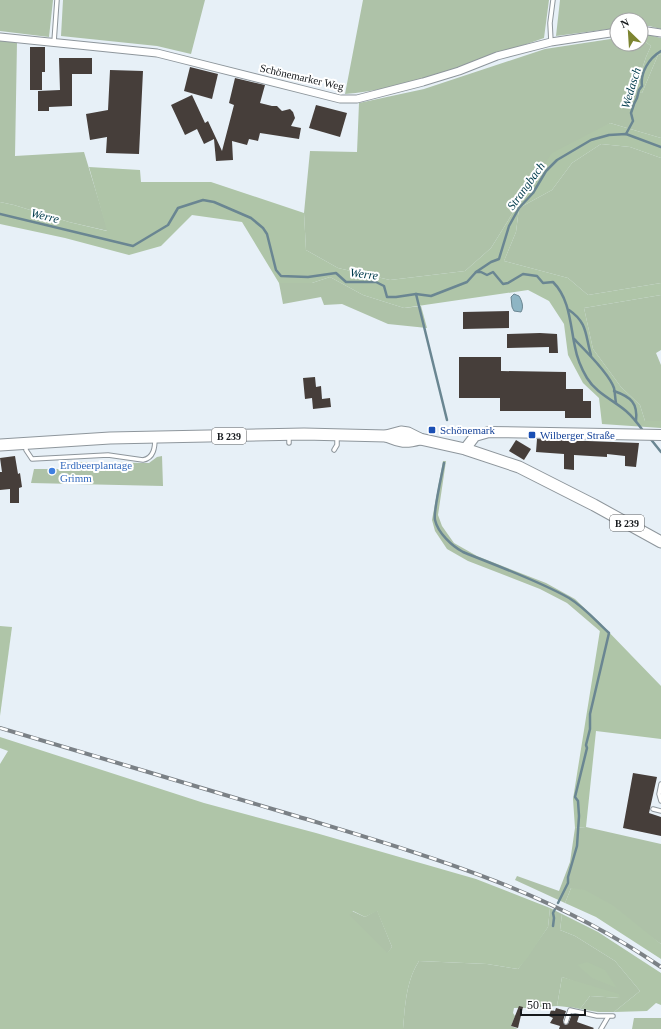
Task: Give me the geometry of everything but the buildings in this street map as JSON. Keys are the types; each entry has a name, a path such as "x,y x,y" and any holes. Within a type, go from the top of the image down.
{"main road":[{"name":"B 239","path":"0,445 72,440 155,437 289,439 337,435 386,436 401,432 408,433 420,439 465,449 519,467 594,505 661,542"}],"street":[{"path":"649,31 661,33"},
{"name":"Schönemarker Weg","path":"0,37 156,53 340,99 357,99 459,71 497,56 551,42 609,33"},
{"path":"465,449 475,436 490,432 658,435"}],"lane":[{"path":"54,42 57,0"},
{"path":"551,42 550,23 553,0"},
{"path":"334,450 337,435"},
{"path":"26,443 26,450 32,459 108,455 143,460 147,459 154,451 155,437"},
{"path":"661,784 659,794 661,801"},
{"path":"653,809 661,811"},
{"path":"566,1022 570,1010 597,1016 613,1016"},
{"path":"601,1029 608,1016"}],"green space":[{"path":"0,0 53,0 49,37 0,31"},
{"path":"63,0 205,0 191,54 157,46 61,36"},
{"path":"363,0 549,0 544,38 446,72 396,86 345,94"},
{"path":"560,0 661,0 661,29 649,26 649,12 609,12 609,29 556,36"},
{"path":"649,35 661,38 661,54 658,55 642,93 635,91 651,46 649,44"},
{"path":"609,39 609,52 648,52 635,90 642,93 658,55 661,54 661,138 610,123 527,190 491,248 465,271 390,280 338,268 306,250 304,213 310,151 357,152 359,103 424,89 545,49"},
{"path":"0,40 17,42 15,156 84,152 108,231 69,222 0,202"},
{"path":"610,123 661,138 661,158 630,147 601,144 572,163 552,190 519,208 516,232 504,261 568,278 588,295 661,283 661,295 584,308 593,349 621,387 640,405 645,421 661,421 661,428 602,424 599,398 583,383 568,355 564,324 549,301 528,290 404,308 363,295 330,277 312,283 279,283 242,222 192,215 161,246 129,255 65,238 0,224 0,202 69,222 107,231 89,167 140,170 141,182 211,182 304,213 306,250 338,268 390,280 465,271 491,248 552,153"},
{"path":"601,144 630,147 661,158 661,283 588,295 568,278 504,261 516,232 519,208 552,190 572,163"},
{"path":"330,277 363,295 404,308 421,306 427,328 388,324 342,304 324,305 321,297 283,304 279,283 312,283"},
{"path":"661,295 661,350 656,353 661,365 661,421 645,421 640,405 621,387 593,349 584,308"},
{"path":"162,456 163,486 31,483 34,469 61,469 80,462 149,463 157,457"},
{"path":"443,461 446,461 438,515 442,526 454,543 477,556 546,583 575,599 601,624 601,632 567,603 540,589 468,561 447,549 435,531 432,520"},
{"path":"601,624 661,686 661,739 596,731 586,827 575,828 573,799"},
{"path":"0,626 12,627 0,716"},
{"path":"0,737 204,803 316,833 476,879 550,908 548,927 518,969 487,964 419,961 411,977 409,985 403,1029 0,1029 0,764 8,751 0,748","holes":["353,911 365,917 377,911 392,947 387,953 349,915"]},
{"path":"586,827 661,844 661,944 571,888 565,903 515,880 517,876 559,891 570,862 575,828"},
{"path":"571,888 585,890 614,906 661,944 661,959 596,917 565,903"},
{"path":"550,908 562,914 560,930 575,936 615,961 640,991 614,1012 598,1012 580,1009 590,996 620,998 562,977 557,1006 514,1008 513,1013 515,1016 511,1026 518,1029 403,1029 409,985 411,977 419,961 487,964 518,969 548,927"},
{"path":"377,910 392,947 387,954 348,915 352,911 365,917"},
{"path":"562,914 598,932 661,973 661,1005 656,1003 647,1011 614,1012 640,991 615,961 575,936 560,930"},
{"path":"587,962 605,970 617,988 592,978 577,965"},
{"path":"562,977 619,994 620,998 590,996 580,1009 557,1006"},
{"path":"634,1018 661,1018 661,1029 632,1029"}],"water":[{"path":"514,294 519,296 521,300 521,312 514,311 512,307 511,297"}],"waterway":[{"name":"Wedasch","path":"626,134 633,121 631,113 639,90 642,86 642,76 646,66 661,51"},
{"name":"Strangbach","path":"476,272 491,262 499,259 509,226 519,208 533,193 546,171 557,160 591,140 609,135 626,134 661,147"},
{"name":"Werre","path":"0,214 133,246 168,225 178,208 203,200 214,202 251,218 263,228 267,234 276,270 281,276 308,277 336,273 346,282 376,282 384,286 387,297 416,294 431,296 467,282 476,272 481,272 487,275 493,272 503,284 508,283 523,274 537,276 543,283 553,282 563,296 577,355 587,378 595,388 629,413 644,432"},
{"path":"416,294 447,420"},
{"path":"569,310 580,320 583,325 591,355"},
{"path":"574,339 596,362 611,382 614,388 616,403"},
{"path":"614,391 629,398 632,402 636,410 636,421"},
{"name":"Werre","path":"649,437 661,452"},
{"path":"444,463 436,501 435,520 439,530 446,539 463,552 557,591 585,610 609,633 590,714 590,729 586,745 587,748 575,797 578,801 579,816 577,846 568,877 568,883 558,903"},
{"path":"553,926 553,913 555,909"}],"railway":[{"path":"0,728 344,830 438,860 530,895 574,916 618,940 661,967"}],"place":[{"name":"Schönemark","path":"432,430"},
{"name":"Wilberger Straße","path":"532,435"},
{"name":"Erdbeerplantage Grimm","path":"52,471"}]}
